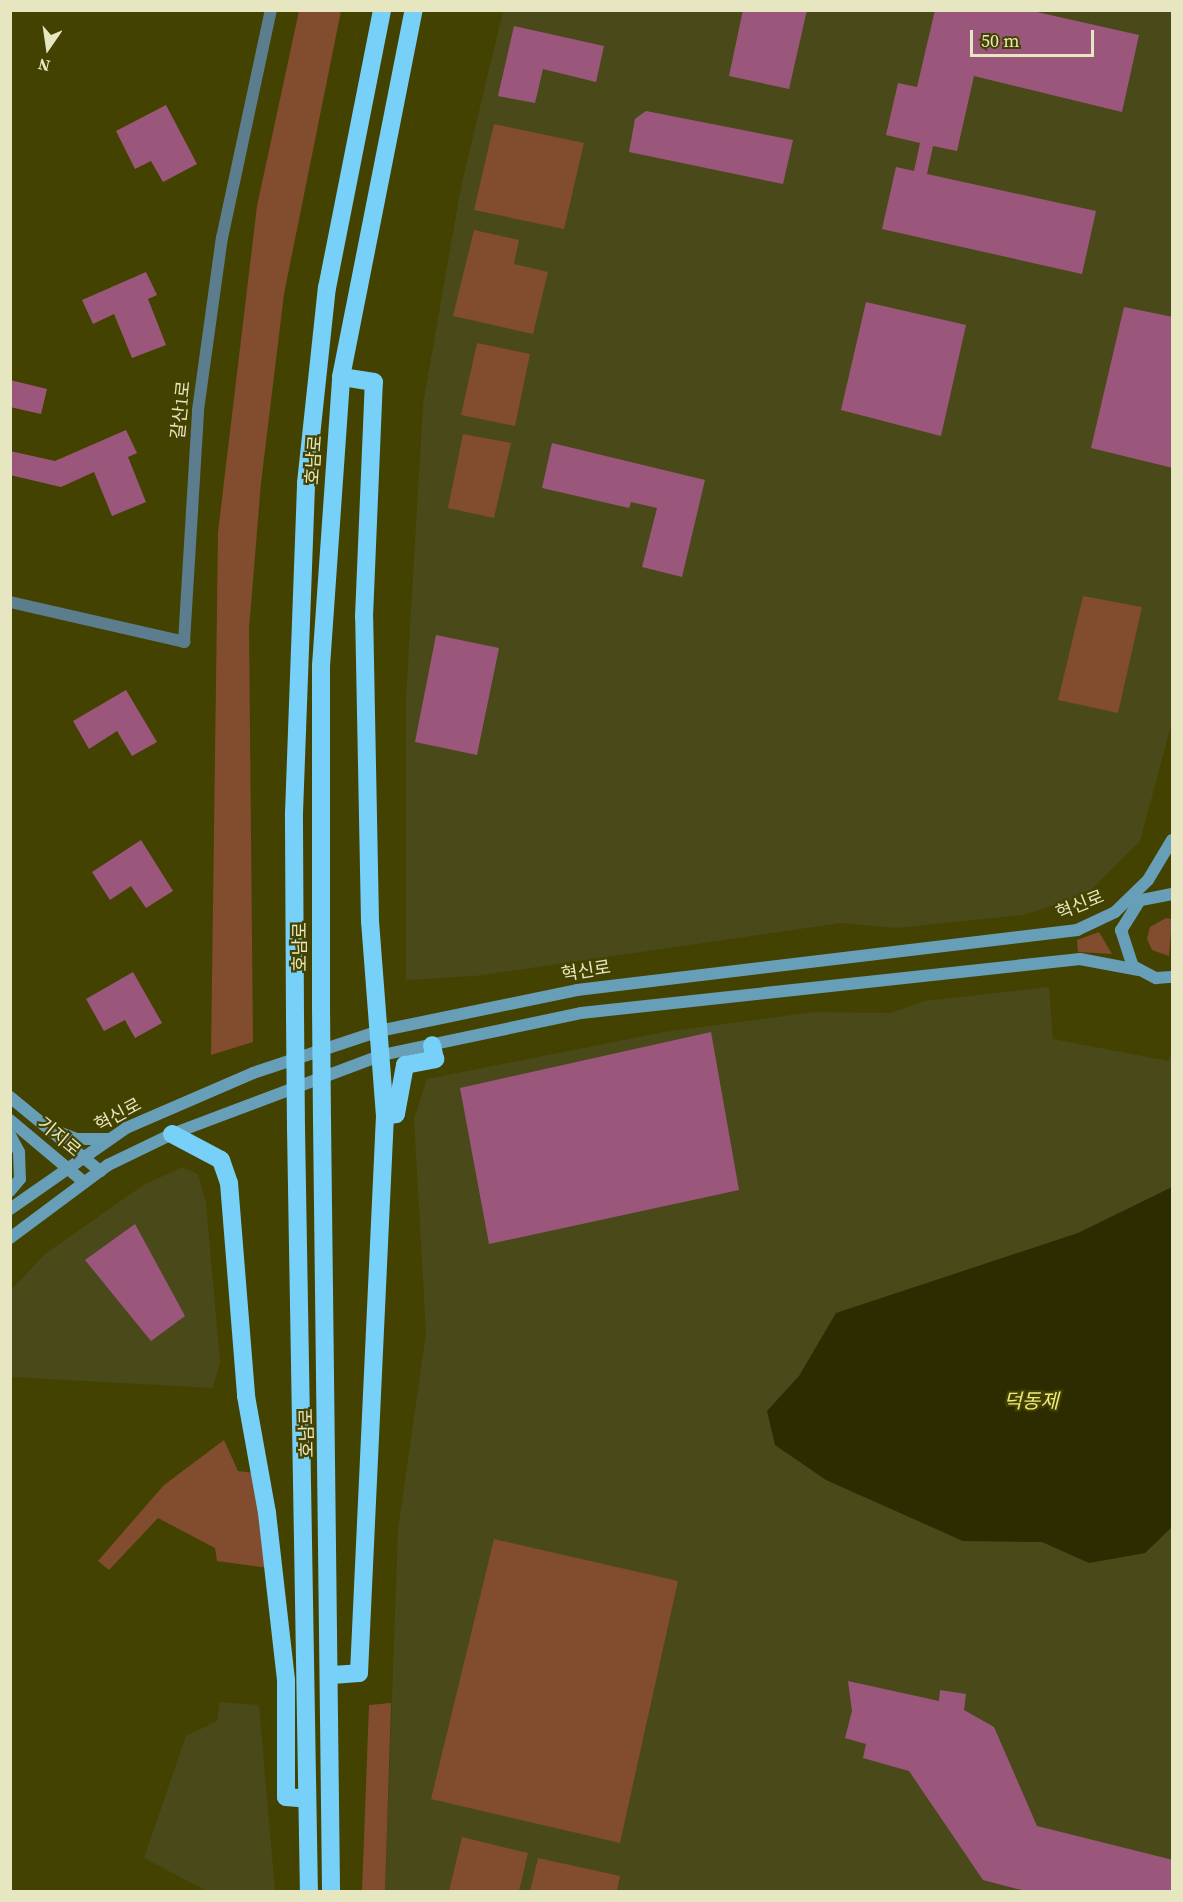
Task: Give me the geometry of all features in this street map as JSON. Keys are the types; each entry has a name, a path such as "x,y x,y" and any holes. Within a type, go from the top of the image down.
{"highway":[{"name":"호남로","path":"309,1892 296,1128 294,813 306,483 327,288 382,10"},
{"name":"호남로","path":"331,1892 332,1675 321,1007 321,666 341,377 348,319 414,10"},
{"path":"332,1675 359,1673 386,1116 370,921 364,617 374,382 341,377"},
{"path":"386,1116 396,1114 405,1065 435,1059 432,1045"},
{"path":"172,1134 221,1161 229,1184 246,1396 267,1513 286,1680 286,1797 307,1799"}],"main road":[{"name":"혁신로","path":"11,1209 65,1166 110,1139 254,1072 379,1031 577,990 1049,936 1120,915 1137,897 1173,840"},
{"path":"1137,897 1173,894"},
{"name":"혁신로","path":"1120,915 1121,943 1139,970"},
{"path":"10,1238 100,1171 172,1134 382,1055 581,1013 1049,961 1080,959 1173,977"},
{"name":"기지로","path":"10,1097 100,1171"},
{"name":"기지로","path":"11,1121 84,1182"},
{"path":"52,1130 77,1139 110,1139"},
{"path":"10,1136 19,1152 20,1179 10,1191"}],"street":[{"name":"갈산1로","path":"10,602 184,642 198,410 225,227 271,10"}],"shaded area":[{"path":"299,11 341,11 284,294 261,483 249,628 253,1042 211,1055 218,532 257,206"},
{"path":"503,11 1172,11 1172,722 1140,841 1086,895 1023,915 896,928 841,923 475,976 406,980 406,698 423,404 461,187"},
{"path":"494,124 584,143 564,229 474,210"},
{"path":"474,230 519,240 514,264 548,272 533,334 453,316"},
{"path":"477,343 530,354 515,426 461,415"},
{"path":"463,434 511,443 494,518 448,508"},
{"path":"1083,596 1142,607 1118,713 1058,700"},
{"path":"1166,918 1172,919 1169,956 1152,950 1147,939 1150,927"},
{"path":"1099,932 1112,954 1078,952 1077,940"},
{"path":"1049,987 1053,1039 1168,1061 1172,1050 1172,1891 385,1892 398,1530 426,1333 414,1119 427,1079 664,1032 814,1012 891,1013 924,1001"},
{"path":"182,1167 198,1174 206,1203 220,1362 213,1388 11,1377 10,1291 45,1254 142,1186"},
{"path":"224,1440 238,1471 254,1473 269,1568 217,1561 215,1548 158,1518 109,1570 98,1561 164,1485"},
{"path":"494,1539 678,1581 620,1843 431,1799"},
{"path":"220,1702 259,1705 275,1891 207,1891 144,1858 186,1736 217,1721"},
{"path":"391,1703 385,1891 362,1891 369,1705"},
{"path":"462,1837 528,1853 519,1891 449,1891"},
{"path":"538,1858 620,1876 617,1891 530,1891"}],"water":[{"name":"덕동제","path":"1172,1187 1172,1527 1145,1553 1089,1563 1042,1542 963,1541 826,1480 775,1445 767,1411 799,1376 836,1313 1078,1233"}],"building":[{"path":"743,10 807,10 789,89 729,76"},
{"path":"935,10 1028,10 1139,35 1122,112 974,76 957,151 933,146 927,174 1096,211 1082,274 882,229 896,167 914,171 920,143 886,135 898,83 917,87"},
{"path":"514,26 604,46 596,82 543,69 535,103 498,96"},
{"path":"166,105 197,164 163,182 151,161 135,169 116,131"},
{"path":"646,111 793,140 783,184 629,152 635,119"},
{"path":"146,272 157,295 148,299 166,345 132,358 114,314 93,324 82,300"},
{"path":"866,302 966,325 941,436 841,410"},
{"path":"1124,307 1173,317 1173,468 1091,448"},
{"path":"10,380 47,389 41,414 10,407"},
{"path":"126,430 137,453 128,457 146,502 112,516 94,472 61,487 10,475 10,451 55,461"},
{"path":"552,443 705,480 682,577 642,567 657,508 631,502 629,508 542,488"},
{"path":"436,635 499,648 477,755 415,742"},
{"path":"126,690 157,742 132,756 117,731 89,749 73,721"},
{"path":"141,840 173,891 146,908 131,886 110,900 92,872"},
{"path":"133,972 162,1023 135,1038 125,1020 104,1031 86,999"},
{"path":"711,1032 739,1190 489,1244 460,1088"},
{"path":"135,1224 185,1316 151,1341 85,1260"},
{"path":"848,1681 939,1701 940,1690 966,1694 964,1710 994,1727 1037,1826 1173,1860 1173,1892 1029,1892 983,1880 909,1771 863,1758 866,1744 845,1738 852,1711"}]}
